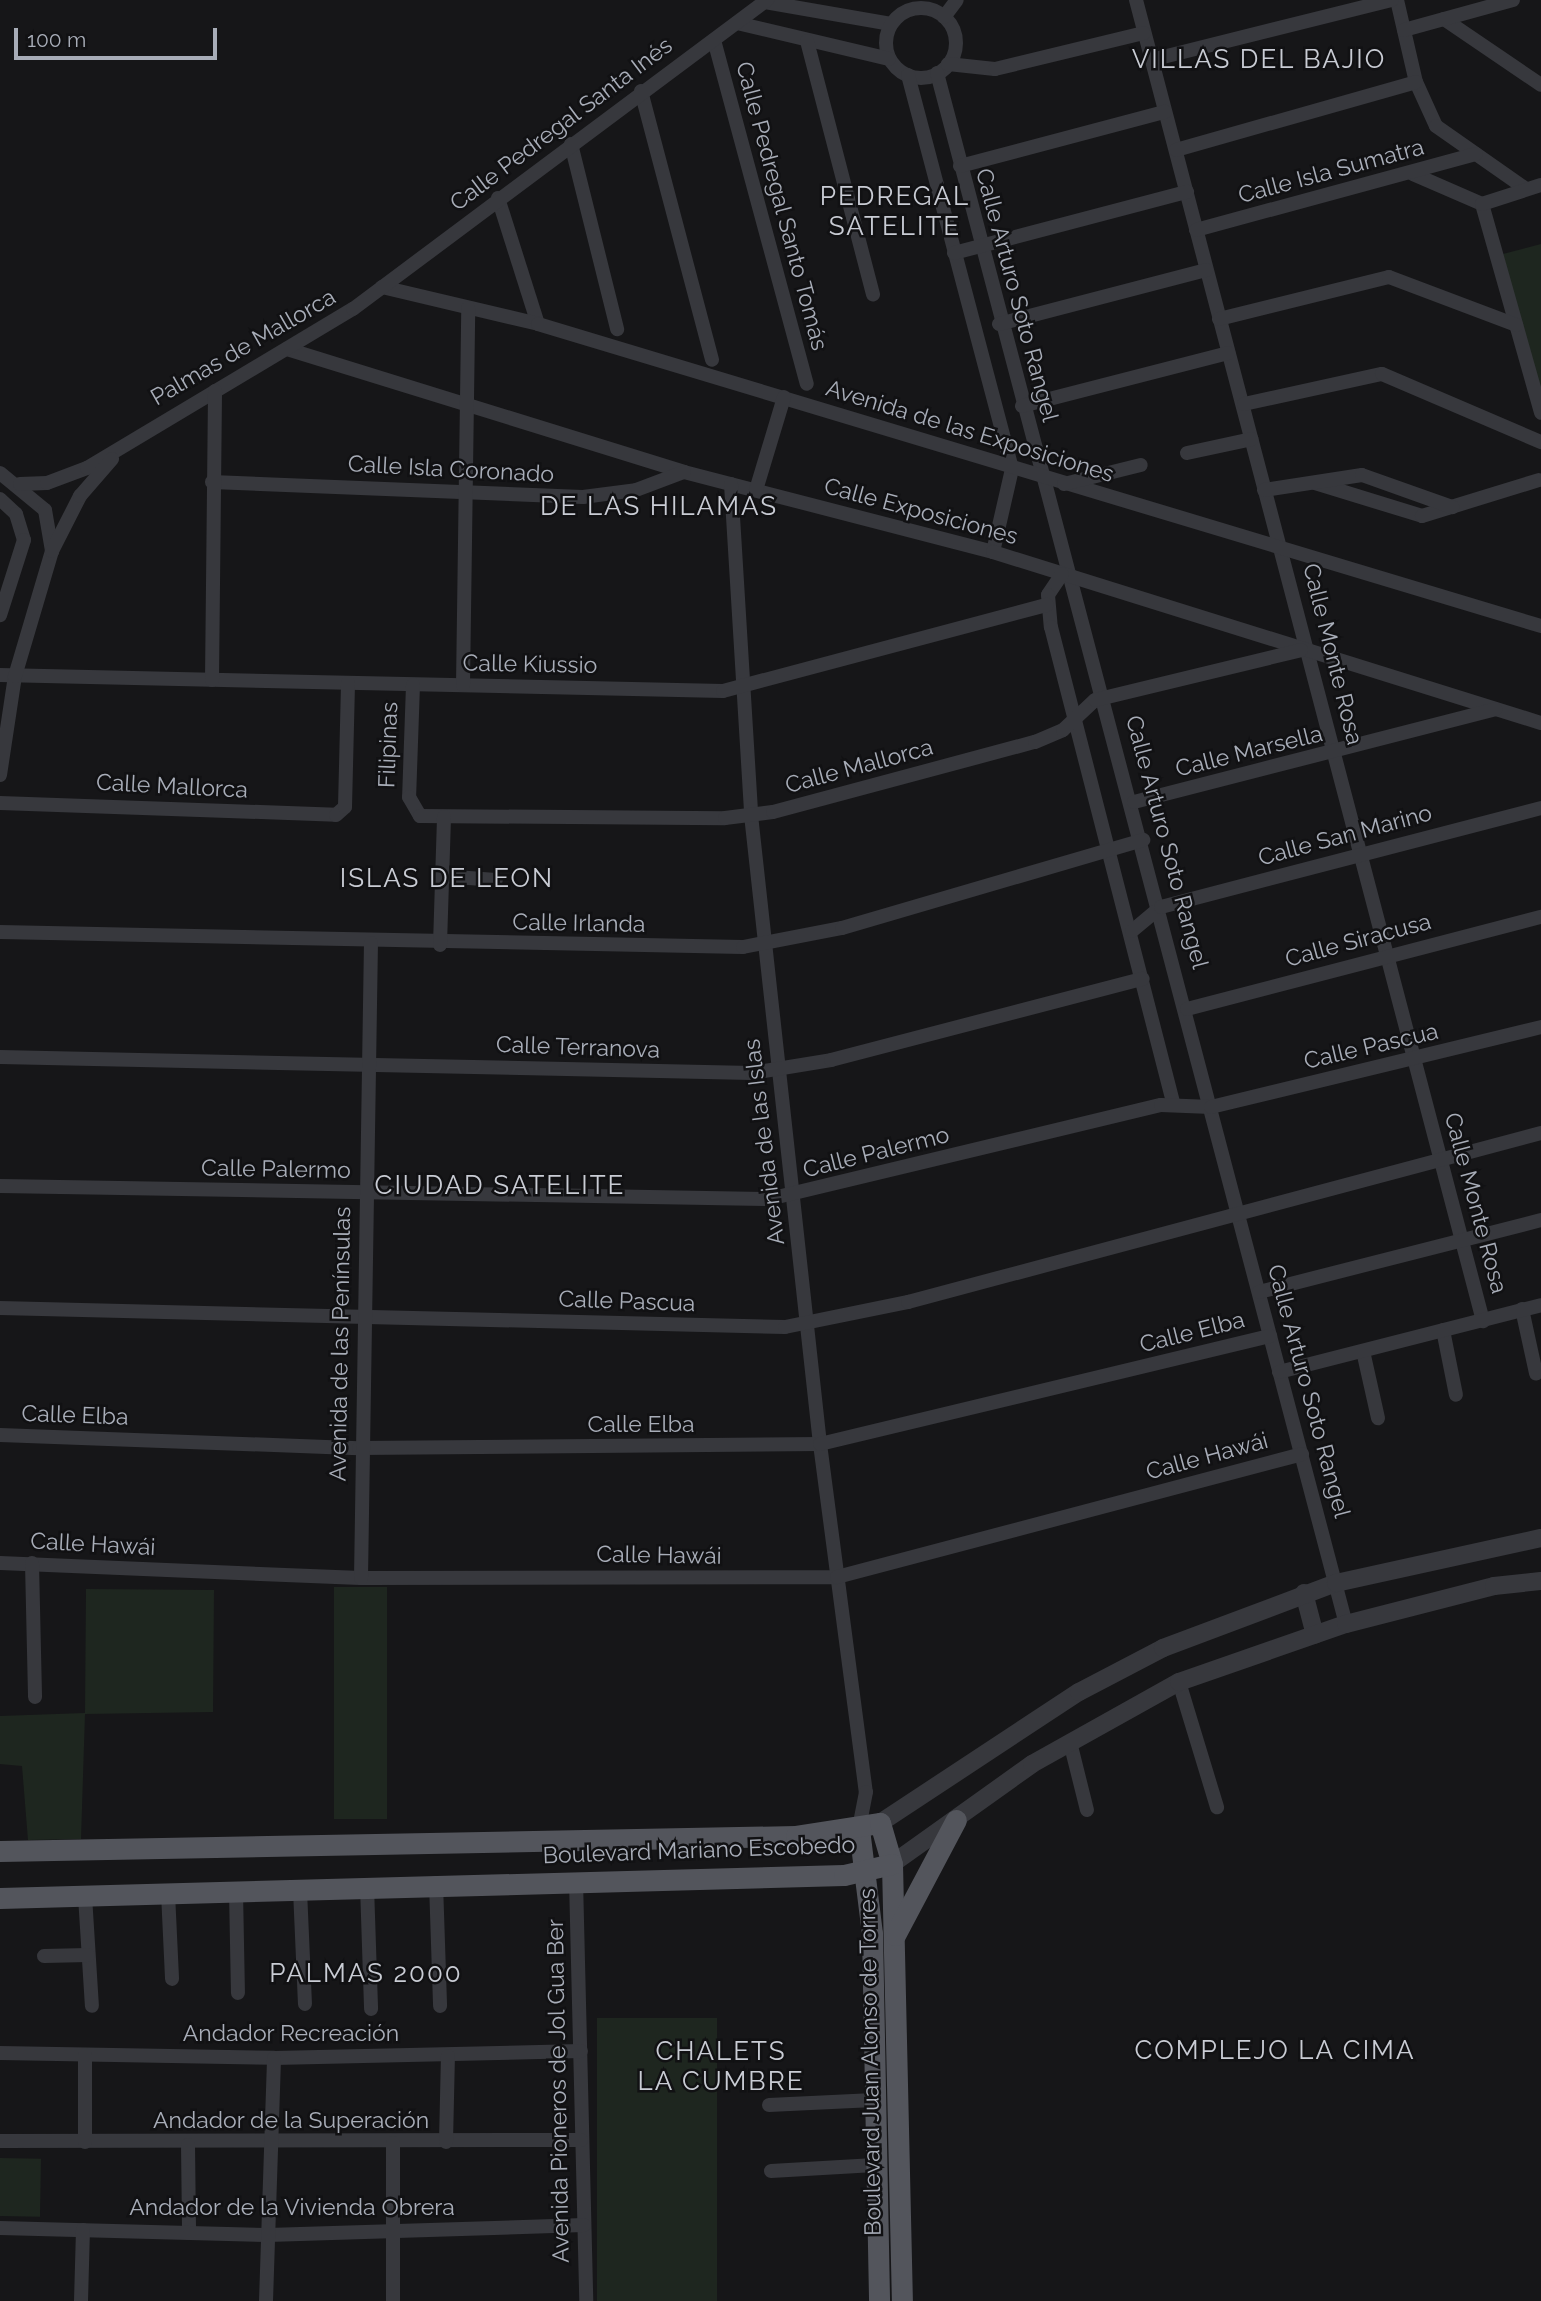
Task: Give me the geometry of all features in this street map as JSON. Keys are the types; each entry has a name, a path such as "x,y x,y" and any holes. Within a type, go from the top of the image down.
{"main road":[{"path":"894,1937 956,1820"},
{"name":"Boulevard Mariano Escobedo","path":"0,1851 796,1836 859,1829 880,1823"},
{"name":"Boulevard Juan Alonso de Torres","path":"880,1823 892,1864 902,2301"},
{"name":"Boulevard Juan Alonso de Torres","path":"859,1829 867,1872 879,2301"},
{"name":"Boulevard Mariano Escobedo","path":"0,1898 867,1872 892,1864"}],"street":[{"path":"944,17 957,0"},
{"name":"Calle Monte Rosa","path":"1136,0 1483,1321"},
{"path":"1151,60 1394,0 1416,82 1436,126 1526,189"},
{"path":"1404,30 1513,0"},
{"path":"766,1 891,24 922,8 944,17 955,45 942,69"},
{"name":"Calle Pedregal Santa Inés","path":"382,287 641,90 766,1"},
{"path":"1444,19 1541,85"},
{"path":"737,23 889,59 908,75 1012,469 993,552"},
{"path":"889,59 891,24"},
{"path":"908,75 942,69 995,69 1144,33"},
{"name":"Calle Pedregal Santo Tomás","path":"714,40 807,384"},
{"path":"807,41 873,295"},
{"name":"Calle Arturo Soto Rangel","path":"942,69 960,166 999,324 1043,477 1068,577 1134,802 1210,1107 1346,1624"},
{"path":"1176,150 1416,82"},
{"path":"641,90 712,360"},
{"path":"960,166 1165,112"},
{"path":"570,144 617,329"},
{"name":"Calle Isla Sumatra","path":"1196,230 1413,174 1476,154"},
{"path":"1413,174 1482,204 1541,185"},
{"path":"954,253 1187,192"},
{"path":"498,198 538,324"},
{"path":"1482,204 1541,412"},
{"path":"999,324 1206,270"},
{"path":"1219,319 1389,276 1516,326"},
{"name":"Avenida de las Exposiciones","path":"382,287 538,324 784,397 1283,552 1541,626"},
{"name":"Palmas de Mallorca","path":"20,484 47,483 125,446 287,349 382,287"},
{"path":"463,685 463,405 468,307"},
{"name":"Calle Exposiciones","path":"287,349 684,472 993,552 1306,652 1541,723"},
{"path":"1022,406 1228,352"},
{"path":"1244,404 1382,374 1541,442"},
{"path":"212,680 215,391"},
{"path":"755,490 784,397"},
{"path":"1188,453 1252,439"},
{"name":"Palmas de Mallorca","path":"0,775 8,676 52,551 80,496 125,446"},
{"path":"1064,484 1141,465"},
{"name":"Calle Isla Coronado","path":"212,482 612,496 684,472"},
{"name":"Palmas de Mallorca","path":"0,473 20,484 45,510 52,551"},
{"path":"1264,490 1369,476 1451,507"},
{"path":"1315,483 1402,514 1451,507 1539,480"},
{"name":"Avenida de las Islas","path":"731,484 741,689 751,815 778,1070 820,1444 866,1793 880,1823"},
{"path":"0,615 24,540 16,514 1,499"},
{"path":"1068,577 1047,605 1074,718 1132,930 1173,1103"},
{"name":"Calle Kiussio","path":"8,676 741,689 1047,605"},
{"name":"Calle Mallorca","path":"411,806 420,816 444,817 751,815 1035,742 1105,697 1306,652"},
{"name":"Calle Mallorca","path":"0,803 342,813 348,683"},
{"name":"Filipinas","path":"411,806 413,685"},
{"name":"Calle Marsella","path":"1134,802 1335,753 1495,709"},
{"name":"Calle San Marino","path":"1161,907 1541,808"},
{"path":"440,945 444,817"},
{"name":"Calle Irlanda","path":"0,932 440,945 764,944 1110,854 1143,840"},
{"path":"442,876 496,880"},
{"path":"1132,930 1161,907"},
{"name":"Calle Siracusa","path":"1187,1009 1541,917"},
{"name":"Avenida de las Penínsulas","path":"360,1578 359,1448 371,943"},
{"name":"Calle Terranova","path":"0,1057 368,1062 709,1074 778,1070 1143,979"},
{"name":"Calle Pascua","path":"1210,1107 1414,1060 1541,1027"},
{"name":"Calle Palermo","path":"0,1186 366,1193 794,1196 1173,1103 1210,1107"},
{"path":"1237,1211 1541,1133"},
{"name":"Calle Pascua","path":"0,1308 744,1327 807,1323 908,1302 1237,1211"},
{"path":"1259,1292 1541,1220"},
{"path":"1279,1372 1541,1305"},
{"path":"1522,1310 1536,1373"},
{"path":"1443,1330 1456,1395"},
{"name":"Calle Elba","path":"0,1435 359,1448 820,1444 1270,1336"},
{"path":"1363,1351 1378,1418"},
{"name":"Calle Hawái","path":"0,1563 360,1578 837,1577 1302,1454"},
{"name":"Boulevard Mariano Escobedo","path":"880,1823 1123,1666 1304,1592 1541,1538"},
{"path":"32,1563 35,1697"},
{"name":"Boulevard Mariano Escobedo","path":"892,1864 1070,1742 1179,1682 1346,1624 1494,1586 1541,1581"},
{"path":"1304,1592 1315,1635"},
{"path":"1179,1682 1217,1807"},
{"path":"1070,1742 1087,1810"},
{"name":"Avenida de las Islas","path":"859,1829 866,1793"},
{"name":"Avenida Pioneros de Jol Gua Ber","path":"576,1880 586,2301"},
{"path":"436,1883 440,2006"},
{"path":"367,1886 371,2009"},
{"path":"300,1890 305,2004"},
{"path":"236,1891 238,1993"},
{"path":"168,1893 172,1979"},
{"path":"85,1896 92,2006"},
{"path":"44,1956 88,1955"},
{"name":"Andador Recreación","path":"0,2053 274,2058 581,2051"},
{"path":"85,2055 85,2142"},
{"path":"446,2142 447,2056"},
{"path":"266,2301 274,2058"},
{"path":"769,2105 874,2100"},
{"name":"Andador de la Superación","path":"0,2141 271,2145 582,2140"},
{"path":"393,2143 393,2301"},
{"path":"188,2145 189,2233"},
{"path":"771,2171 875,2165"},
{"name":"Andador de la Vivienda Obrera","path":"0,2228 268,2235 584,2225"},
{"path":"81,2301 83,2230"}],"shaded area":[{"path":"1541,244 1541,396 1503,254"},
{"path":"334,1587 387,1587 387,1819 334,1819"},
{"path":"86,1589 214,1590 213,1712 85,1714 81,1839 28,1840 22,1766 0,1764 0,1716 85,1713"},
{"path":"597,2018 717,2018 717,2301 597,2301"},
{"path":"0,2158 41,2159 40,2217 0,2216"}],"district":[{"name":"VILLAS DEL BAJIO","path":"1259,60"},
{"name":"PEDREGAL SATELITE","path":"895,212"},
{"name":"DE LAS HILAMAS","path":"659,507"},
{"name":"ISLAS DE LEON","path":"447,879"},
{"name":"CIUDAD SATELITE","path":"500,1186"},
{"name":"PALMAS 2000","path":"366,1974"},
{"name":"COMPLEJO LA CIMA","path":"1275,2051"},
{"name":"CHALETS LA CUMBRE","path":"721,2067"}]}
